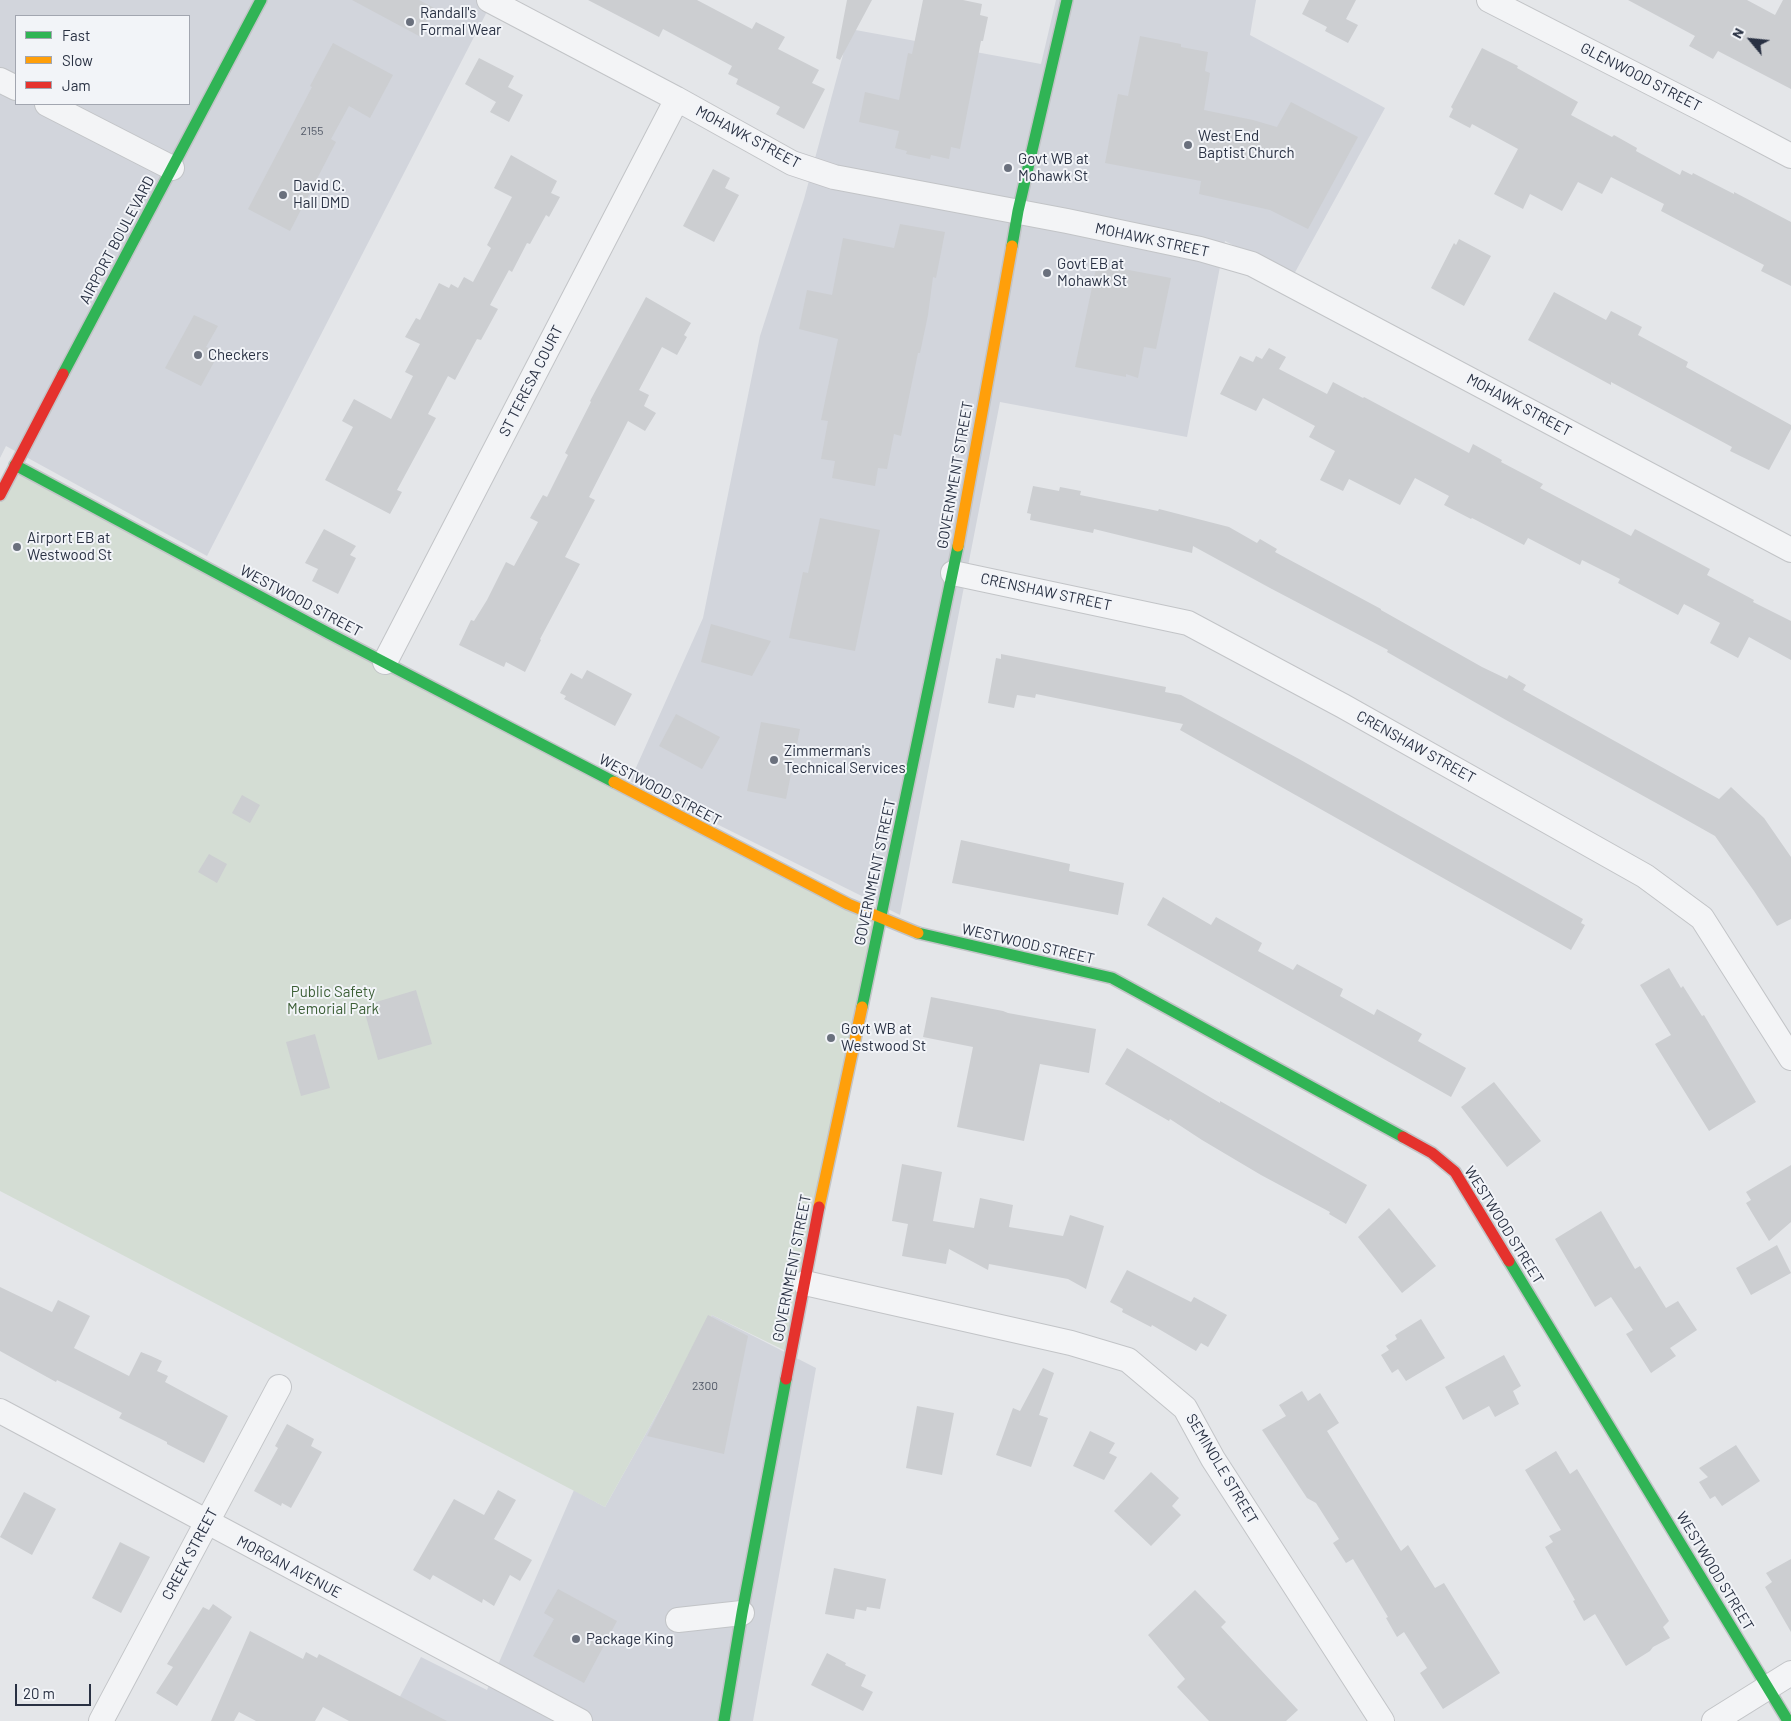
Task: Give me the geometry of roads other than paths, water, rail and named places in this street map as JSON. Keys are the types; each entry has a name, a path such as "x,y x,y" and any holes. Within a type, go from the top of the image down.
{"main road":[{"name":"AIRPORT BOULEVARD","path":"0,495 78,342 261,0"},
{"name":"GOVERNMENT STREET","path":"724,1721 742,1613 816,1217 881,919 953,572 1018,211 1067,0"},
{"name":"WESTWOOD STREET","path":"15,465 384,662 842,902 925,936 1112,978 1432,1152 1455,1172 1788,1721"}],"street":[{"name":"MOHAWK STREET","path":"489,0 677,99 792,163 834,177 1018,211 1200,249 1252,264 1791,550"},
{"name":"GLENWOOD STREET","path":"1489,0 1791,156"},
{"path":"0,80 15,88"},
{"name":"ST TERESA COURT","path":"384,662 677,99"},
{"path":"49,105 172,168"},
{"name":"CRENSHAW STREET","path":"953,572 1188,622 1343,706 1645,876 1702,918 1791,1058"},
{"name":"SEMINOLE STREET","path":"805,1283 1071,1343 1128,1360 1185,1408 1213,1459 1382,1721"},
{"name":"CREEK STREET","path":"101,1721 279,1387"},
{"name":"MORGAN AVENUE","path":"0,1411 580,1721"},
{"path":"678,1620 742,1613"},
{"path":"1714,1721 1791,1673"}],"place":[{"name":"Randall's Formal Wear","path":"410,22"},
{"name":"West End Baptist Church","path":"1188,145"},
{"name":"Govt WB at Mohawk St","path":"1008,168"},
{"name":"David C. Hall DMD","path":"283,195"},
{"name":"Govt EB at Mohawk St","path":"1047,273"},
{"name":"Checkers","path":"198,355"},
{"name":"Airport EB at Westwood St","path":"17,547"},
{"name":"Zimmerman's Technical Services","path":"774,760"},
{"name":"Govt WB at Westwood St","path":"831,1038"},
{"name":"Package King","path":"576,1639"}],"park label":[{"name":"Public Safety Memorial Park","path":"333,1000"}]}
